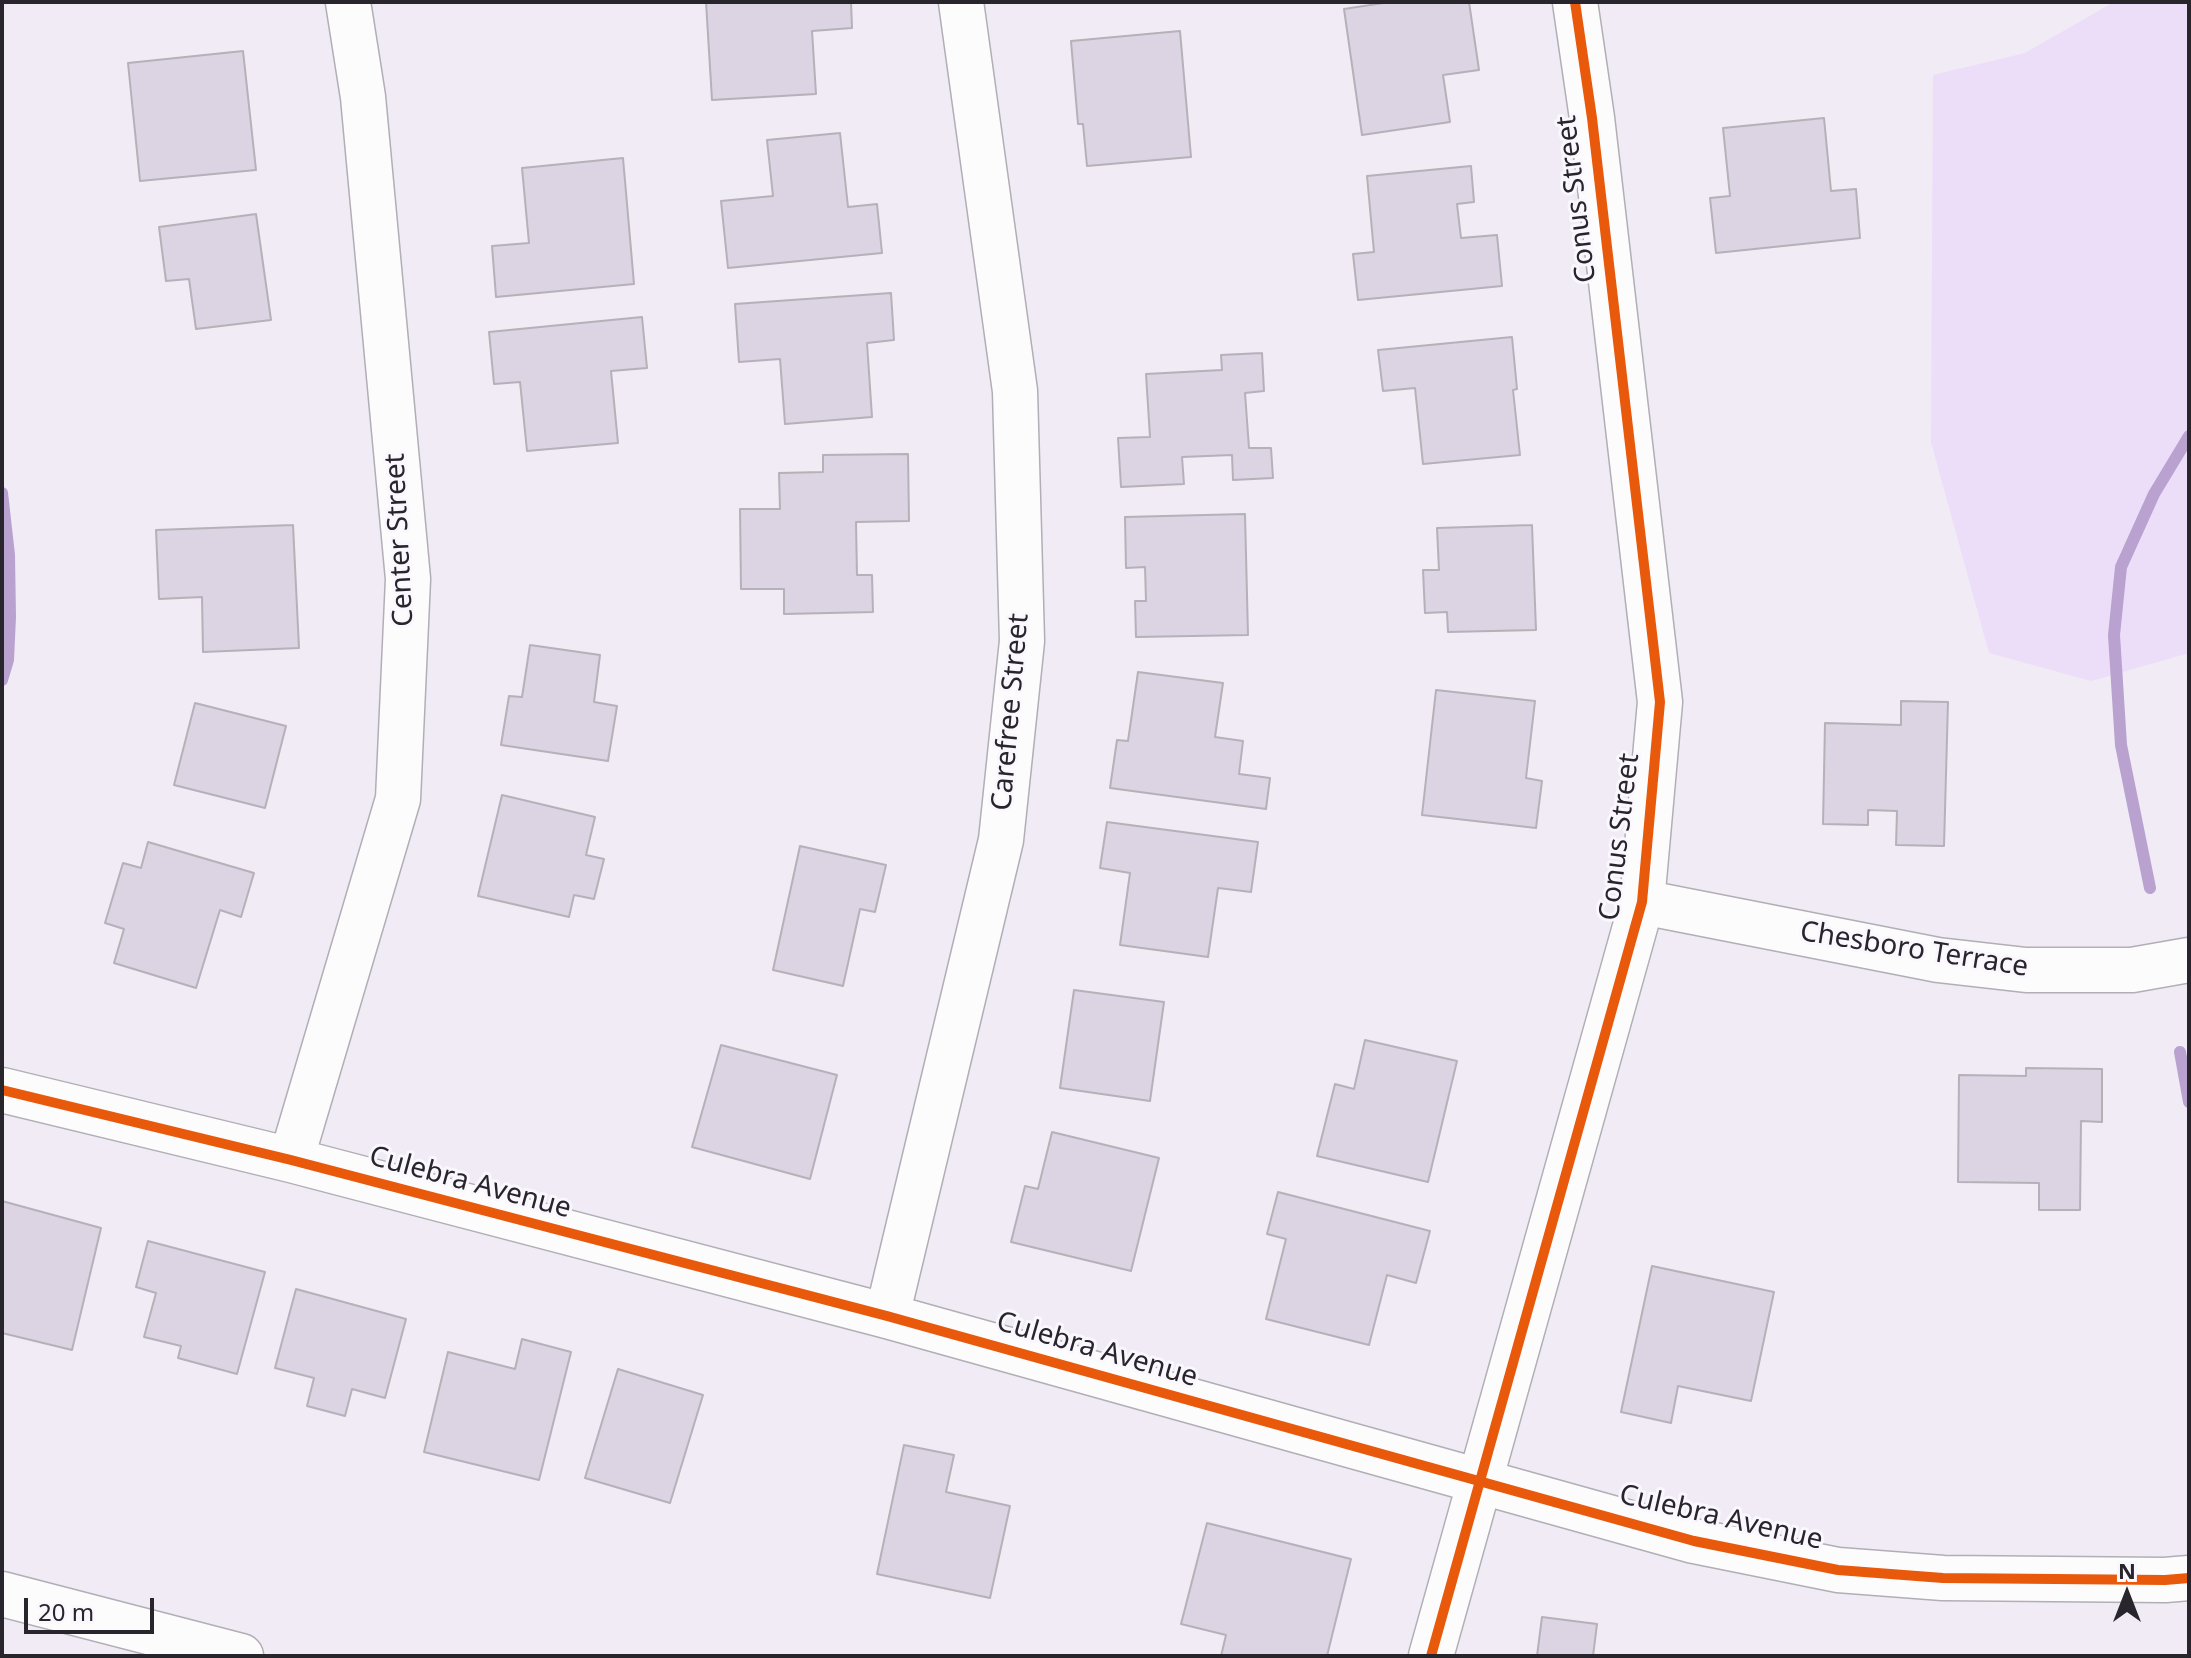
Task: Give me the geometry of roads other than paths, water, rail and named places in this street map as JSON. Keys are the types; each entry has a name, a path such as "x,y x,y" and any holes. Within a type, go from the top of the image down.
{"street":[{"name":"Center Street","path":"291,1160 398,799 408,579 363,97 348,2"},
{"name":"Carefree Street","path":"887,1316 1001,840 1022,641 1015,391 961,2"},
{"name":"Conus Street","path":"1431,1656 1642,902 1660,702 1592,118 1575,2"},
{"name":"Chesboro Terrace","path":"1642,902 1938,960 2026,970 2132,970 2189,960"},
{"name":"Culebra Avenue","path":"2,1090 291,1160 887,1316 1694,1541 1838,1570 1943,1578 2189,1578"},
{"path":"2,1594 186,1649 241,1656"}],"waterway":[{"path":"2150,888 2121,745 2114,635 2121,567 2154,494 2189,436"},
{"path":"2,493 9,555 10,617 8,660 2,680"},
{"path":"2180,1052 2189,1102"}]}
